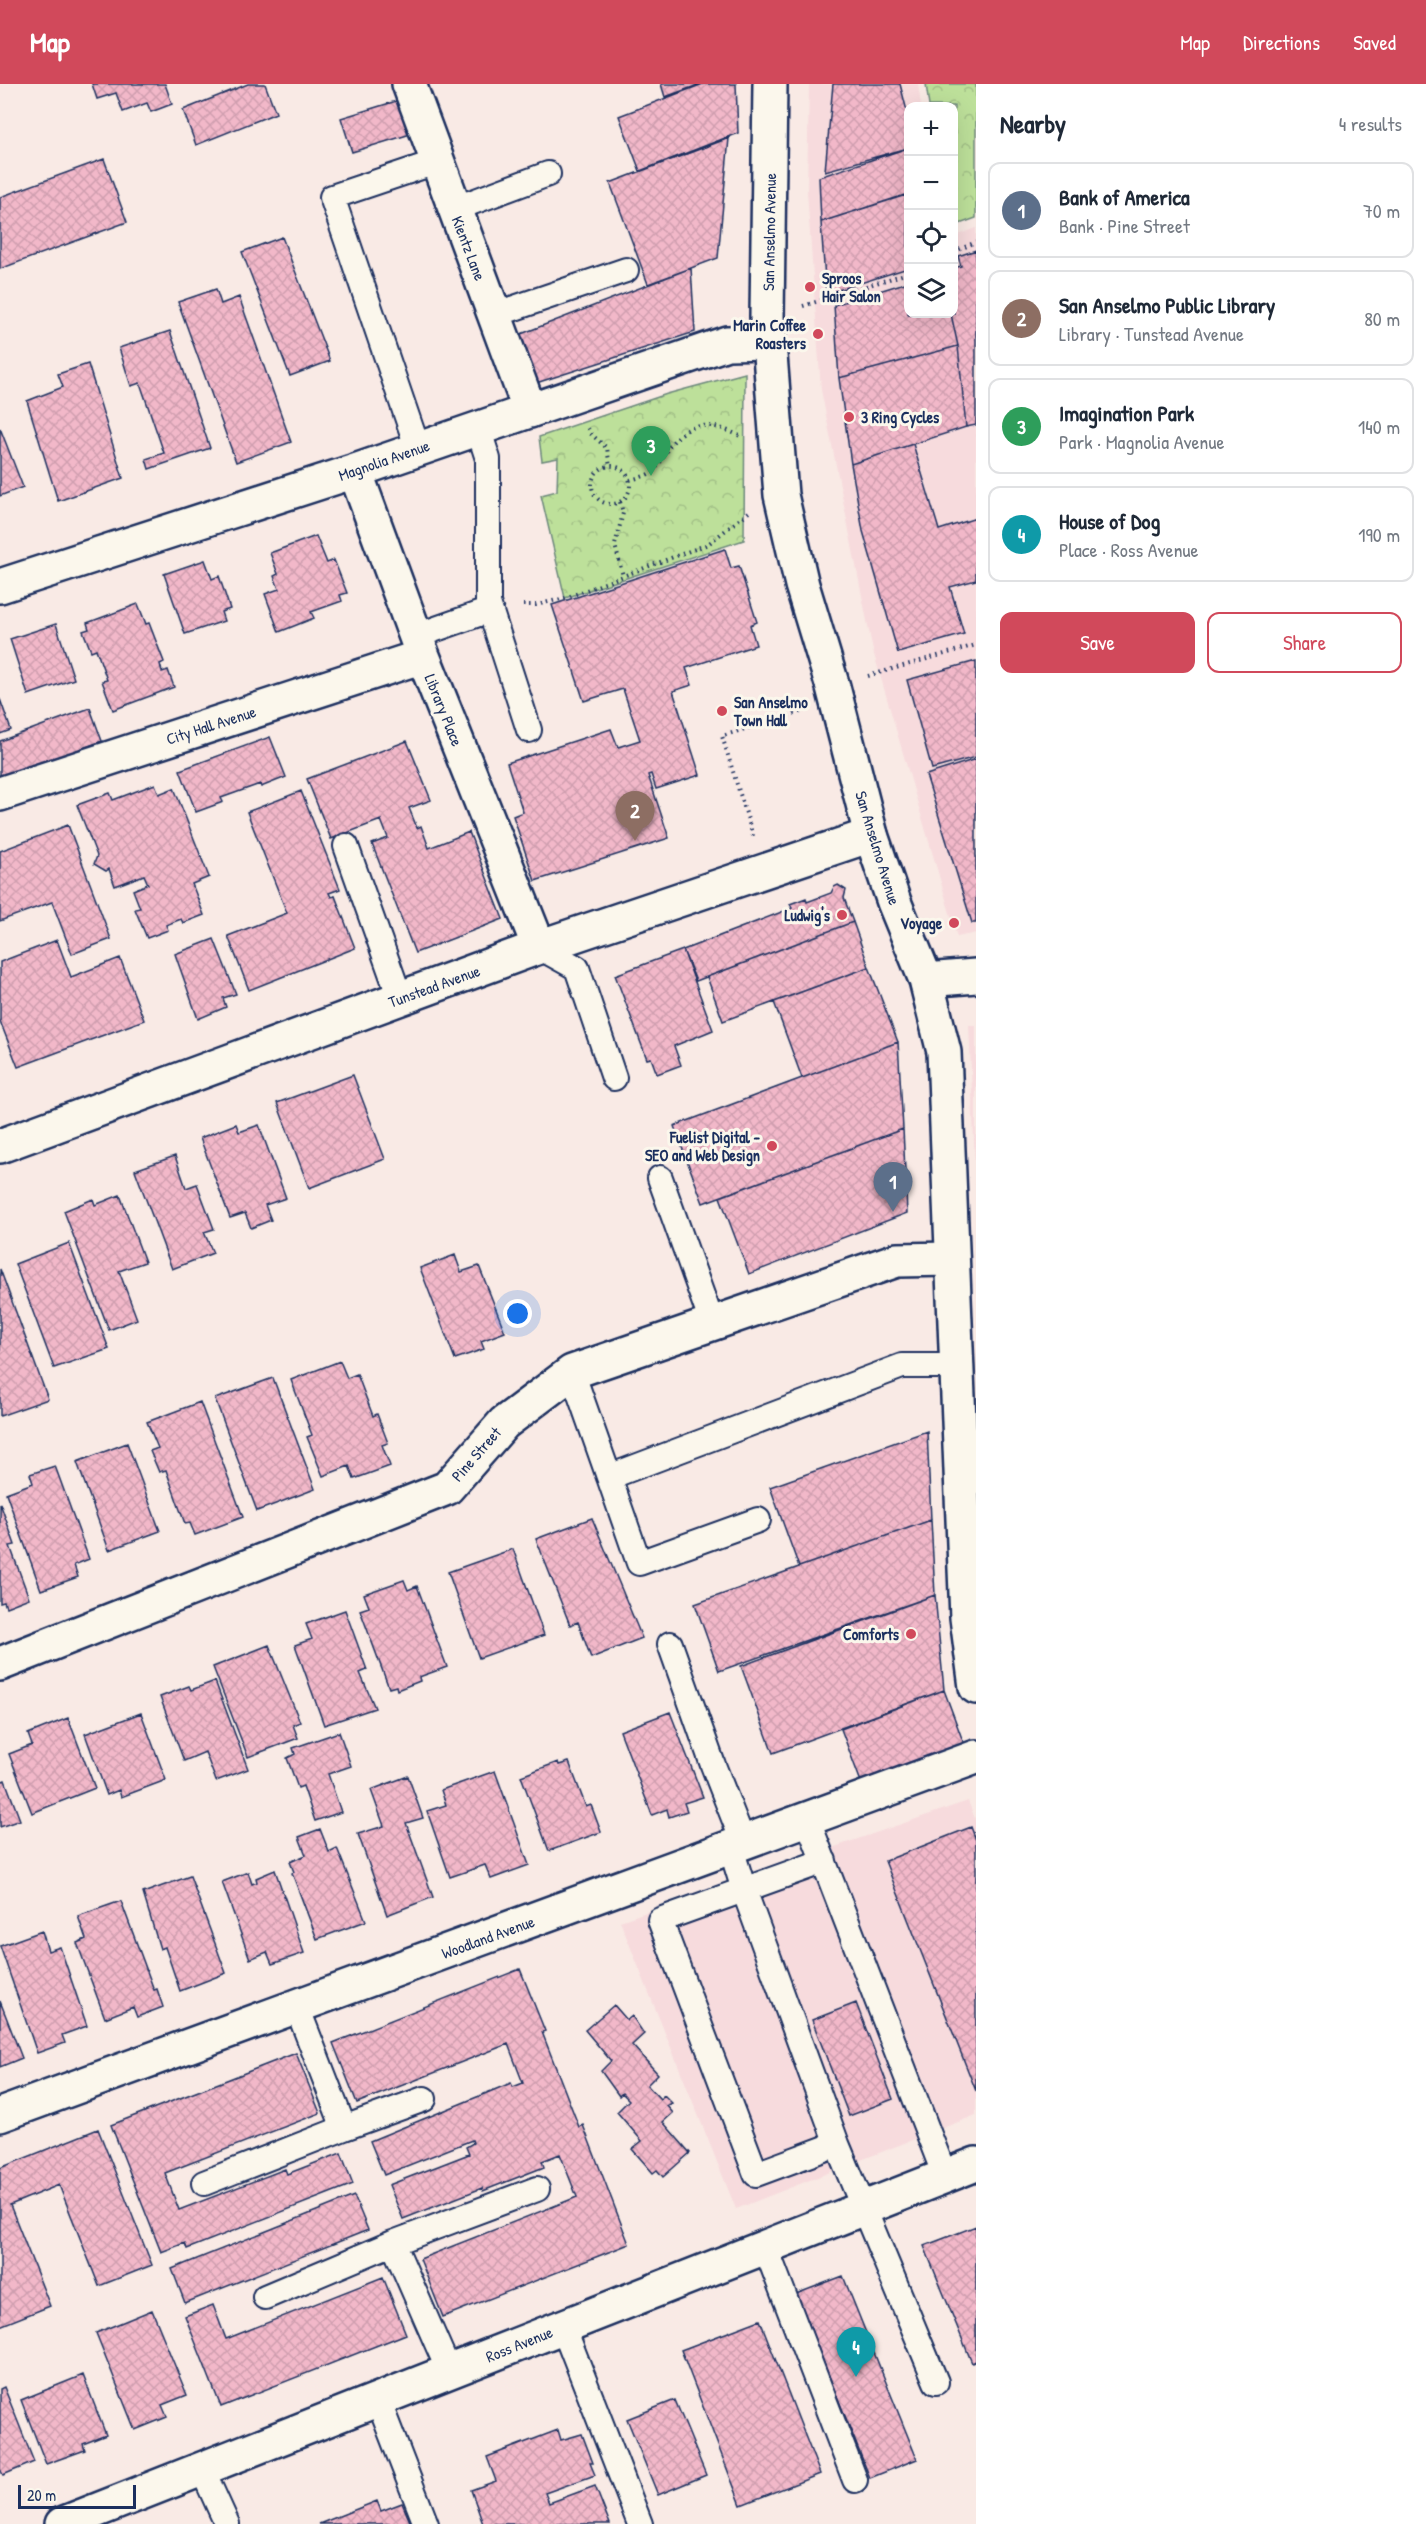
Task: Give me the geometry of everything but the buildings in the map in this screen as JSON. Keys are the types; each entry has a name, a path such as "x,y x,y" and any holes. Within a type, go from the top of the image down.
{"street":[{"name":"Kientz Lane","path":"409,84 530,411"},
{"name":"San Anselmo Avenue","path":"770,84 768,329 781,495 802,585 835,694 871,835 894,902 926,980 944,1052 951,1258 966,1366 967,1618 976,1687"},
{"name":"Magnolia Avenue","path":"0,586 355,471 768,329"},
{"name":"Library Place","path":"355,471 419,646 539,947"},
{"name":"City Hall Avenue","path":"0,794 419,646"},
{"name":"Tunstead Avenue","path":"0,1146 539,947 871,835"},
{"path":"926,980 976,975"},
{"name":"Pine Street","path":"0,1664 447,1488 504,1423 572,1372 897,1260 951,1258"},
{"name":"Woodland Avenue","path":"0,2115 808,1821 976,1757"},
{"name":"Ross Avenue","path":"83,2520 202,2469 976,2164"}],"lane":[{"path":"418,449 332,197 436,162"},
{"path":"454,209 548,174"},
{"path":"494,315 626,270"},
{"path":"478,428 488,459 489,607 529,730"},
{"path":"419,646 489,607"},
{"path":"346,846 399,998"},
{"path":"539,947 577,968 614,1078"},
{"path":"660,1178 712,1323"},
{"path":"609,1478 902,1366 966,1366"},
{"path":"572,1372 639,1563 758,1520"},
{"path":"670,1644 713,1765 738,1846 744,1890 837,2144 936,2382"},
{"path":"808,1821 945,2176"},
{"path":"824,1861 660,1920 756,2174 837,2144"},
{"path":"297,2007 344,2128"},
{"path":"204,2183 424,2098"},
{"path":"265,2297 393,2243 537,2189"},
{"path":"393,2243 449,2371"},
{"path":"765,2246 855,2480"},
{"path":"563,2326 640,2524"},
{"path":"378,2400 426,2524"},
{"path":"202,2469 227,2524"}],"path":[{"path":"958,250 976,242"},
{"path":"768,329 904,275"},
{"path":"630,480 651,473 672,444 684,432 696,427 714,425 750,442 776,446"},
{"path":"610,466 622,470 630,480 629,493 620,502 608,504 602,502 594,493 592,481 599,471 610,466"},
{"path":"489,607 536,605 565,598 708,544 747,513 781,495"},
{"path":"620,502 623,513 615,545 623,576"},
{"path":"764,872 722,736 976,645"}],"shaded area":[{"path":"809,84 918,84 920,102 904,102 904,318 958,318 958,235 976,228 976,933 957,937 873,651 821,390 807,191"},
{"path":"969,1025 976,1025 976,1187"},
{"path":"968,1801 976,1821 976,2115 736,2209 620,1921"}],"green space":[{"path":"926,84 976,84 976,218 958,225 958,102 928,102"},
{"path":"745,373 744,540 565,598 541,495 557,491 558,458 542,461 539,437 667,394"}],"place":[{"name":"Sproos Hair Salon","path":"810,287"},
{"name":"Marin Coffee Roasters","path":"818,334"},
{"name":"3 Ring Cycles","path":"849,417"},
{"name":"Imagination Park","path":"651,476"},
{"name":"San Anselmo Town Hall","path":"722,711"},
{"name":"San Anselmo Public Library","path":"635,841"},
{"name":"Ludwig's","path":"842,915"},
{"name":"Voyage","path":"954,923"},
{"name":"Fuelist Digital - SEO and Web Design","path":"772,1146"},
{"name":"Bank of America","path":"893,1212"},
{"name":"Comforts","path":"911,1634"},
{"name":"House of Dog","path":"856,2377"}]}
